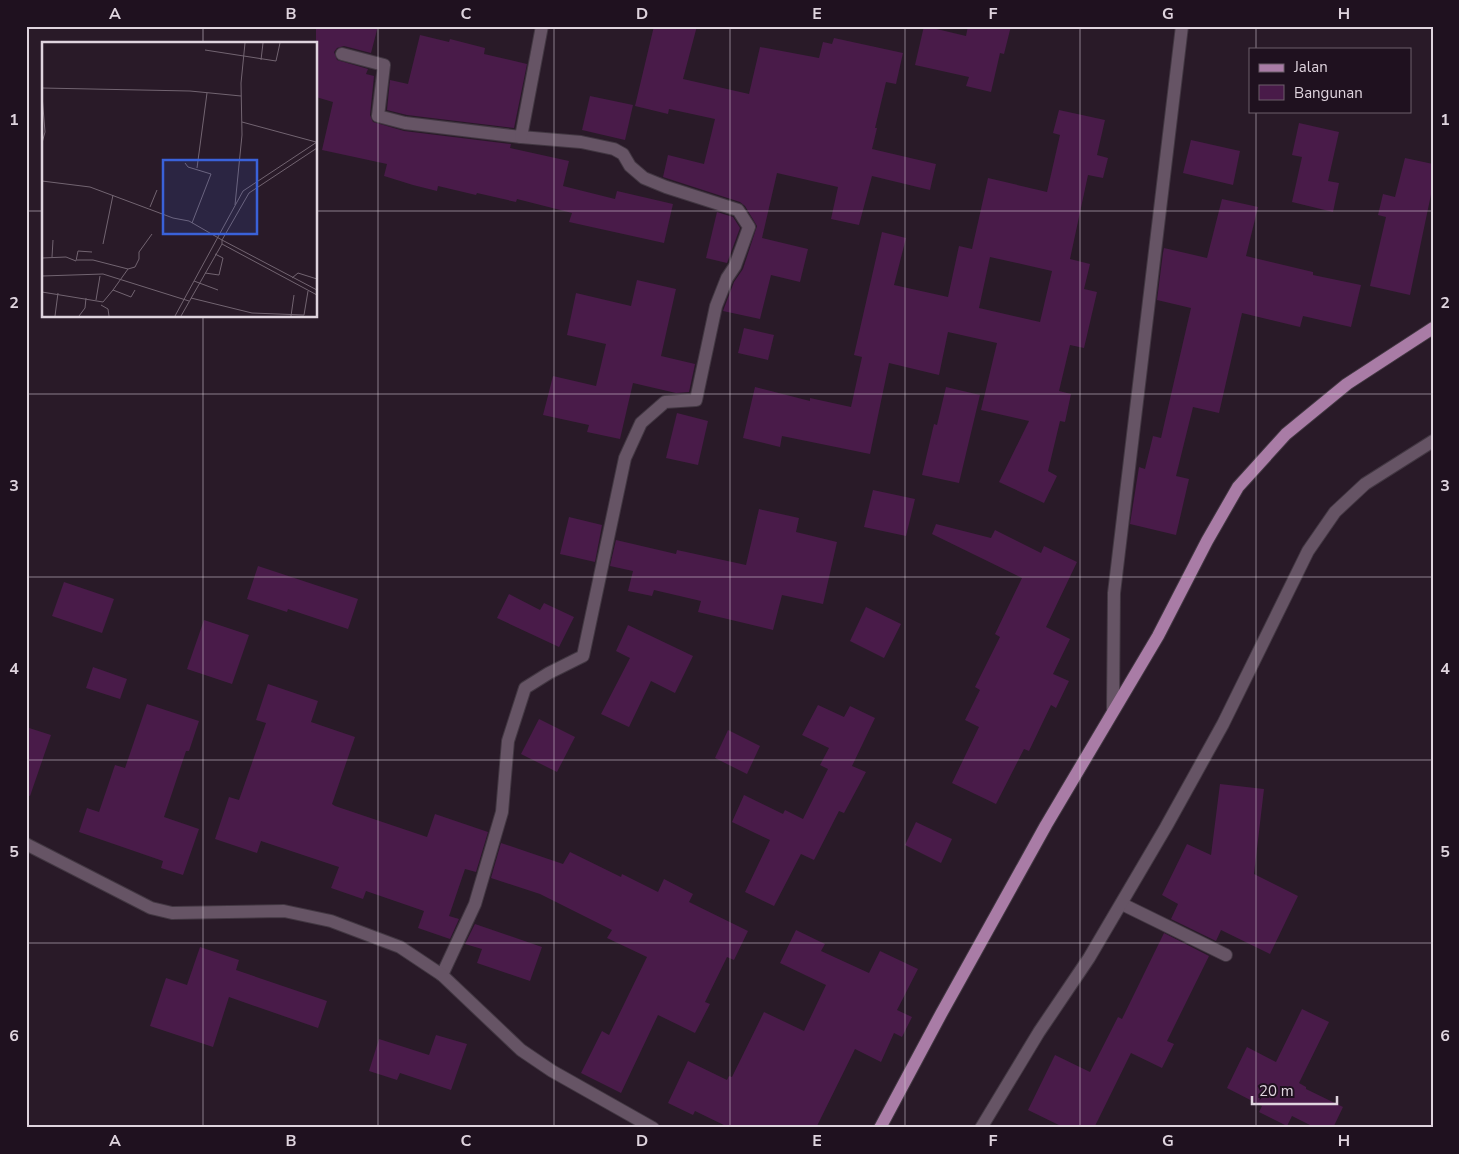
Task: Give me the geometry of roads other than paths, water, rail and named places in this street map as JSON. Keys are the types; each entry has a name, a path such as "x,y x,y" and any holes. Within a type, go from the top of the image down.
{"main road":[{"path":"880,1128 946,1005 1113,709 1158,636 1238,488 1286,434 1347,384 1433,328"}],"street":[{"path":"521,137 542,26"},
{"path":"1113,709 1115,584 1182,26"},
{"path":"342,54 384,65 378,116 405,123 521,137 582,142 614,149 623,154 630,166 644,178 738,210 749,227 735,266 727,278 716,306 696,400 665,402 641,422 625,458 583,656 524,688 508,741 502,812 475,904 442,975"},
{"path":"981,1128 1039,1032 1089,958 1122,904 1223,724 1308,551 1335,512 1365,484 1433,441"},
{"path":"26,844 152,908 172,913 284,911 331,921 400,947 442,975 521,1050 552,1071 653,1128"},
{"path":"1122,904 1226,955"}]}
